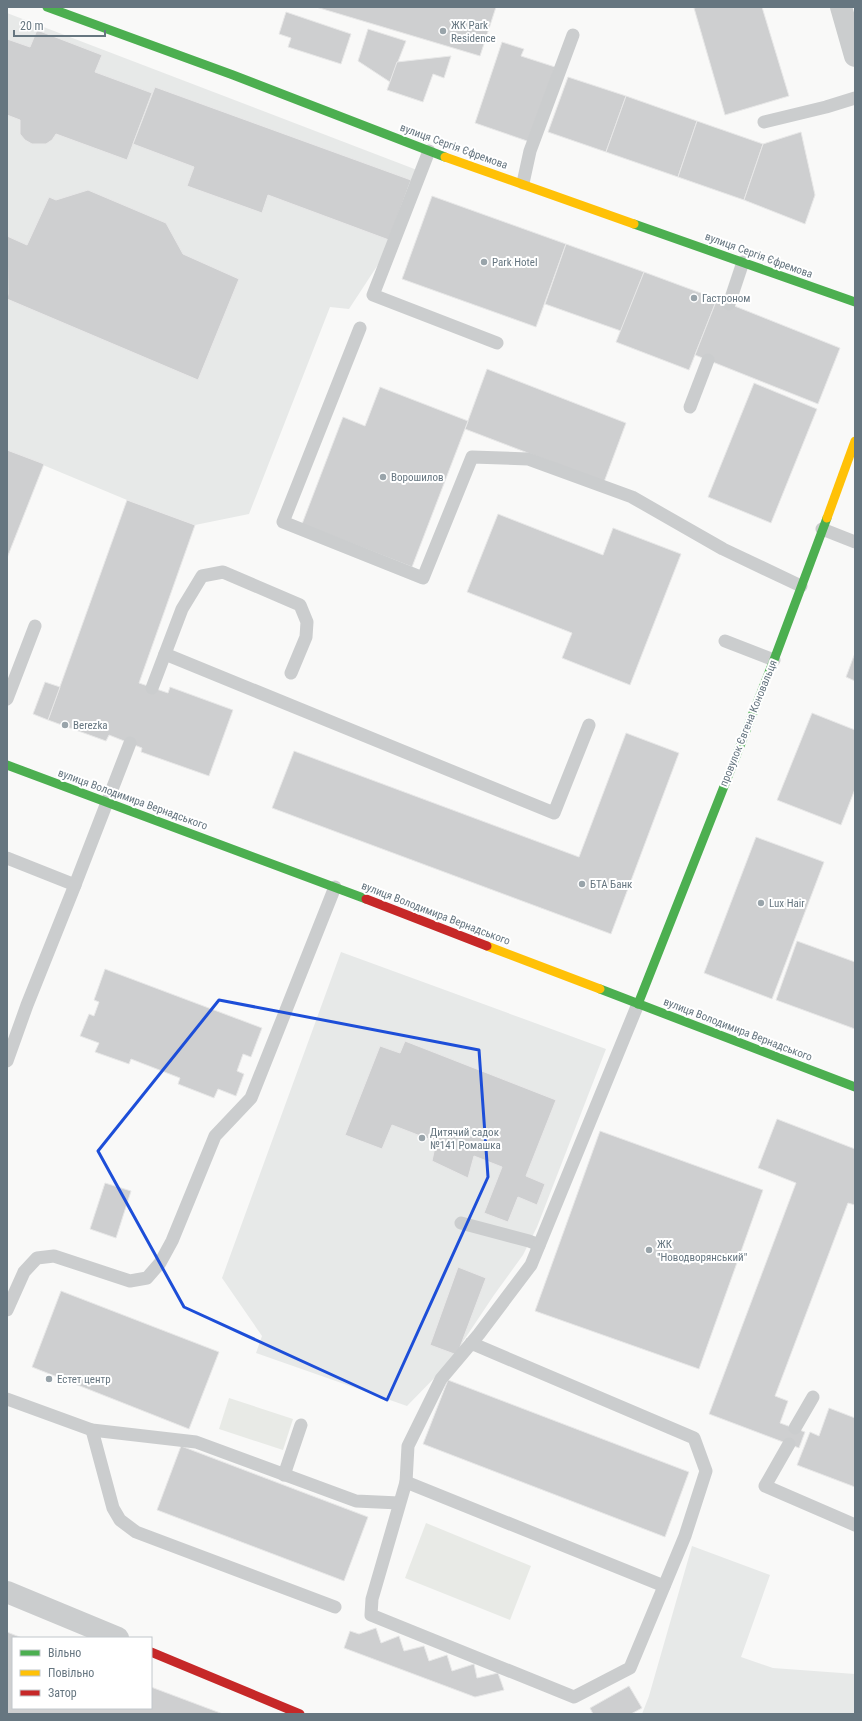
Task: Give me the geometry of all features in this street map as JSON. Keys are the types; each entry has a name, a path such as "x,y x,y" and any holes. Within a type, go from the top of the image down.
{"street":[{"path":"841,7 855,56"},
{"name":"вулиця Сергія Єфремова","path":"56,9 430,151 855,302"},
{"name":"провулок Євгена Коновальця","path":"638,1004 774,660 855,441"},
{"name":"вулиця Володимира Вернадського","path":"7,765 335,887 855,1087"},
{"path":"7,1592 116,1637"},
{"path":"152,1652 300,1714"}],"lane":[{"path":"523,183 530,151 573,35"},
{"path":"764,122 826,107 855,98"},
{"path":"430,151 374,295 497,343"},
{"path":"729,304 743,262"},
{"path":"360,328 283,522 423,578 472,457 528,459 632,497 723,549 801,586"},
{"path":"690,407 708,360"},
{"path":"822,529 855,542"},
{"path":"152,688 182,609 202,576 223,572 300,605 307,622 306,637 291,673"},
{"path":"7,699 35,626"},
{"path":"725,641 774,660"},
{"path":"165,654 554,813 589,725"},
{"path":"7,1061 27,1005 130,743"},
{"path":"7,858 75,885"},
{"path":"7,1310 24,1272 37,1258 54,1256 130,1281 147,1278 160,1263 172,1241 215,1136 251,1098 335,887"},
{"path":"471,1343 694,1438 706,1471 684,1536 630,1668 574,1697 371,1615 372,1599 406,1482 408,1446 441,1379 471,1343 531,1265 638,1004"},
{"path":"461,1223 539,1245"},
{"path":"795,1428 813,1397"},
{"path":"7,1399 92,1430 196,1442 356,1501 399,1503"},
{"path":"284,1474 301,1425"},
{"path":"92,1430 113,1508 120,1520 136,1532 335,1607"},
{"path":"789,1444 765,1486 855,1525"},
{"path":"406,1482 664,1586"}],"highlighted area":[{"path":"219,1000 479,1050 488,1177 387,1400 184,1307 98,1151"}],"shaded area":[{"path":"7,13 417,170 383,257 349,309 330,307 249,514 195,525 127,500 7,450"},
{"name":"Дитячий садок №141 Ромашка","path":"341,952 606,1049 537,1227 523,1255 494,1295 448,1364 407,1406 256,1353 262,1336 222,1278"},
{"path":"229,1398 293,1419 283,1450 219,1429"},
{"path":"426,1523 531,1566 510,1620 405,1578"},
{"path":"692,1546 770,1575 741,1657 773,1668 855,1674 855,1714 642,1714 649,1696"}],"building":[{"name":"ЖК Park Residence","path":"316,7 496,7 480,56"},
{"path":"762,7 789,96 725,115 694,8"},
{"path":"286,12 351,34 341,64 288,47 291,38 279,34"},
{"path":"368,29 406,41 390,82 358,61"},
{"path":"37,30 102,55 95,72 152,93 127,160 56,134 52,140 46,144 32,144 25,140 20,134 20,120 7,115 7,39 30,47"},
{"path":"502,42 524,49 521,56 555,67 530,142 475,123"},
{"path":"451,56 444,78 433,74 423,102 387,90 397,62"},
{"path":"568,77 626,96 606,152 548,132"},
{"path":"155,87 411,180 389,240 268,195 262,213 187,186 194,167 133,144"},
{"path":"626,96 697,121 678,177 606,152"},
{"path":"697,121 763,144 744,200 678,177"},
{"path":"801,132 815,195 805,224 744,200 763,144"},
{"path":"88,190 166,223 183,254 239,279 198,380 7,299 7,236 27,245 49,197 56,200"},
{"name":"Park Hotel","path":"432,196 566,244 536,327 402,279"},
{"path":"566,244 644,272 621,331 545,304"},
{"path":"644,272 717,299 689,370 616,342"},
{"path":"717,299 840,348 818,404 695,355"},
{"path":"487,369 626,423 604,482 465,429"},
{"path":"754,383 817,409 771,523 708,497"},
{"name":"Ворошилов","path":"380,387 468,421 412,567 302,524 343,417 365,426"},
{"path":"7,450 44,464 7,558"},
{"path":"127,500 195,525 139,683 168,693 170,687 233,710 209,776 141,752 142,748 109,735 106,741 48,720"},
{"path":"498,514 603,555 613,528 681,554 630,685 562,658 572,633 467,592"},
{"path":"855,653 855,681 846,677"},
{"path":"45,682 60,687 48,720 33,714"},
{"path":"812,713 855,730 855,789 841,825 777,800"},
{"path":"626,733 679,753 611,934 272,808 294,751 579,857"},
{"path":"756,837 824,862 772,999 704,973"},
{"path":"797,941 855,962 855,1029 776,1000"},
{"path":"105,969 262,1028 251,1057 243,1054 237,1071 244,1074 236,1096 218,1089 214,1098 178,1084 180,1078 131,1059 129,1064 95,1052 99,1043 80,1036 89,1014 94,1016 99,1002 94,1000"},
{"path":"405,1041 556,1100 526,1176 545,1184 537,1205 518,1197 508,1222 484,1213 502,1167 474,1156 468,1178 432,1161 436,1142 392,1125 382,1149 345,1135 380,1046 400,1053"},
{"path":"777,1119 855,1149 855,1205 848,1203 775,1396 788,1401 780,1423 805,1432 799,1448 709,1414 796,1183 758,1168"},
{"name":"ЖК \"Новодворянський\"","path":"600,1131 763,1190 699,1369 535,1311"},
{"path":"105,1183 131,1191 116,1238 90,1229"},
{"path":"458,1267 486,1278 457,1355 430,1345"},
{"path":"61,1291 219,1352 189,1429 32,1367"},
{"path":"448,1380 689,1472 665,1537 423,1444"},
{"path":"829,1408 855,1418 855,1487 797,1465 810,1432 819,1436"},
{"path":"181,1446 368,1517 344,1581 157,1510"},
{"path":"376,1628 381,1643 399,1636 404,1651 424,1646 429,1661 447,1655 452,1671 474,1664 477,1678 498,1673 504,1690 475,1697 344,1648 350,1631 359,1634"},
{"path":"7,1632 20,1637 12,1637 12,1709 152,1709 152,1687 223,1714 7,1714"},
{"path":"629,1686 642,1708 631,1714 593,1714 590,1708"}],"traffic: fast":[{"path":"47,7 233,75 445,157"},
{"path":"634,224 855,302"},
{"path":"638,1004 774,660 827,518"},
{"path":"7,765 366,899"},
{"path":"600,989 855,1087"}],"traffic: slow":[{"path":"445,157 634,224"},
{"path":"827,518 855,441"},
{"path":"487,946 600,989"}],"traffic: jam":[{"path":"366,899 487,946"},
{"path":"152,1652 300,1714"}],"place":[{"name":"ЖК Park Residence","path":"443,31"},
{"name":"Park Hotel","path":"484,262"},
{"name":"Гастроном","path":"694,298"},
{"name":"Ворошилов","path":"383,477"},
{"name":"Berezka","path":"65,725"},
{"name":"БТА Банк","path":"582,884"},
{"name":"Lux Hair","path":"761,903"},
{"name":"Дитячий садок №141 Ромашка","path":"422,1138"},
{"name":"ЖК \"Новодворянський\"","path":"649,1250"},
{"name":"Естет центр","path":"49,1379"}]}
